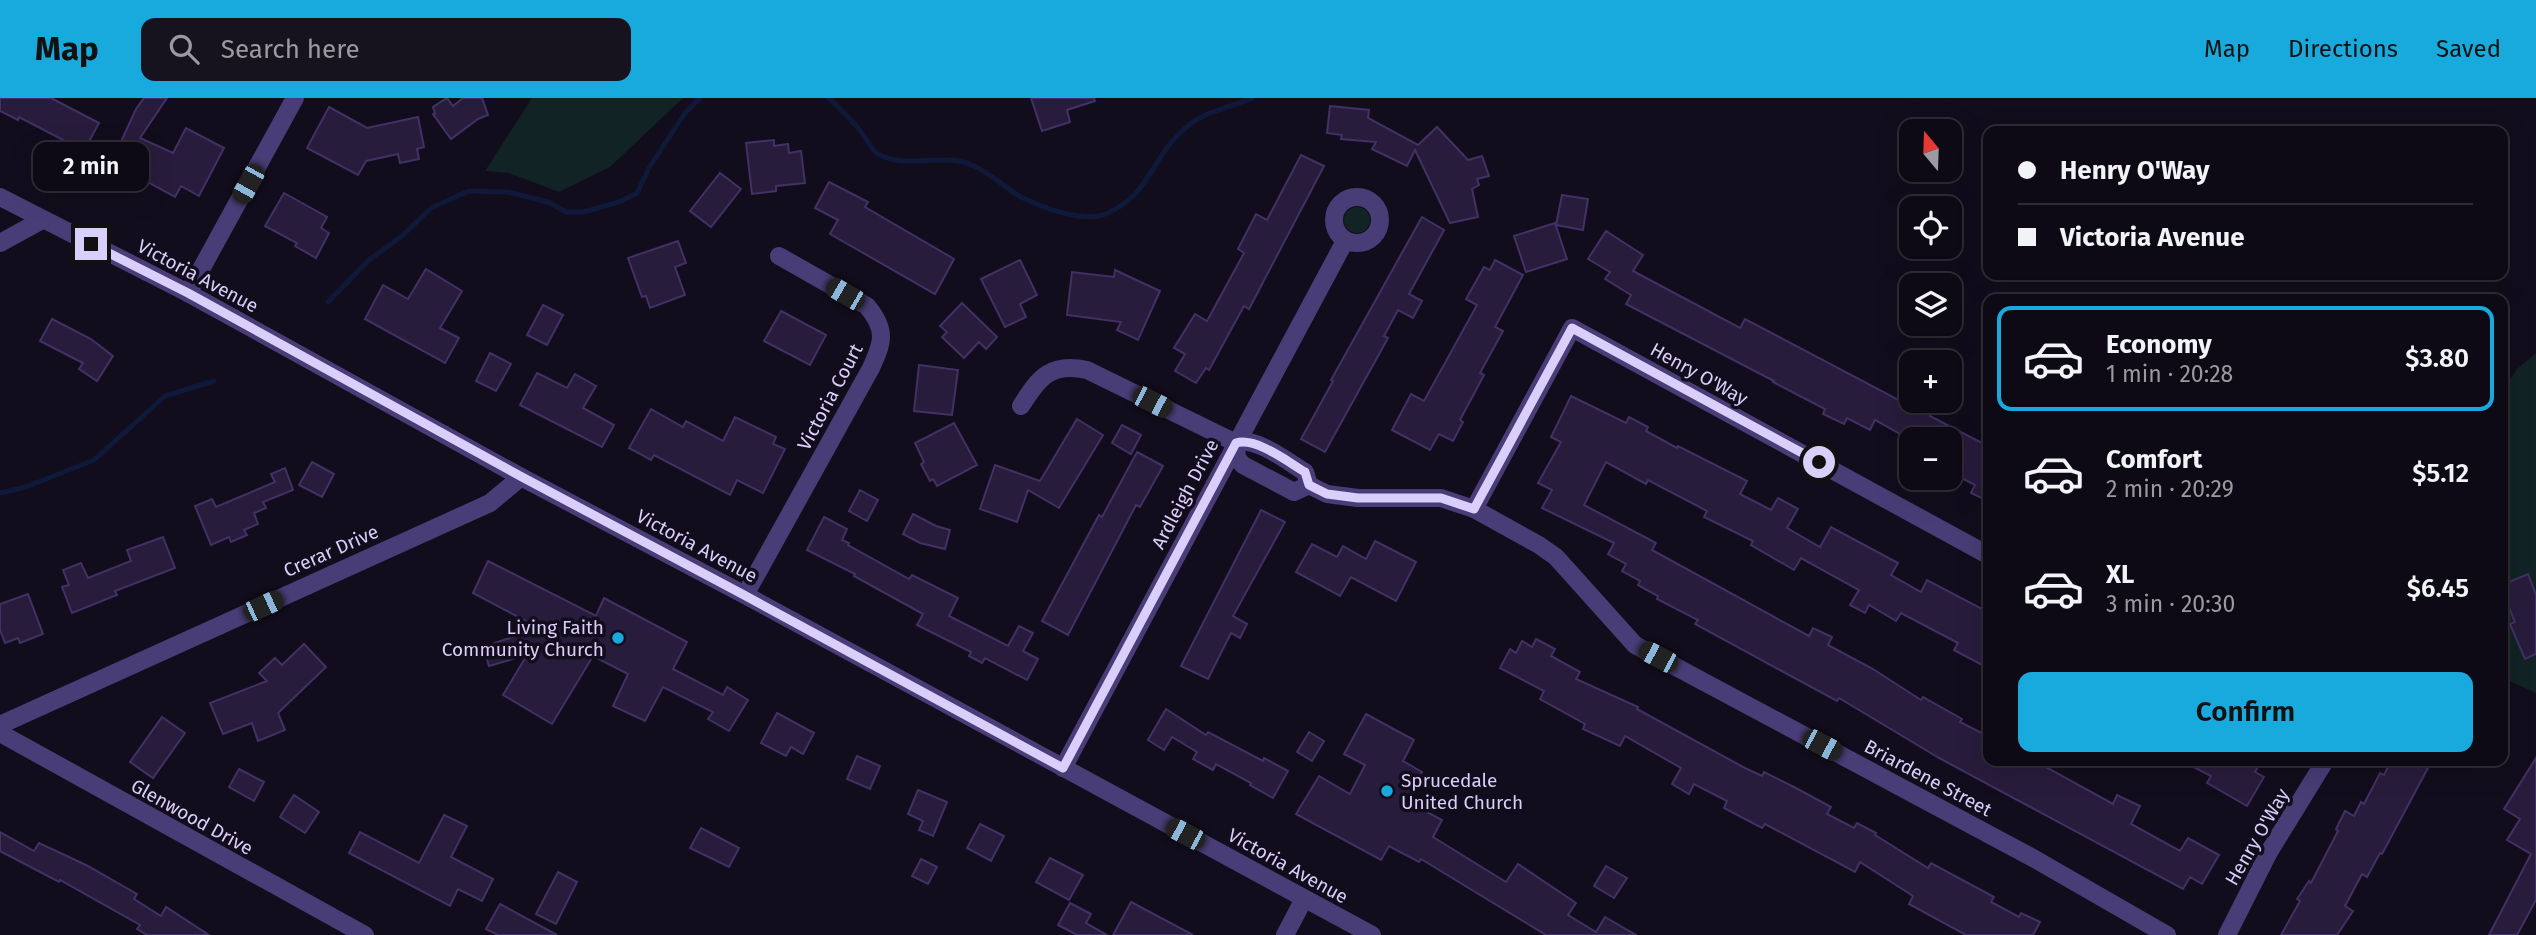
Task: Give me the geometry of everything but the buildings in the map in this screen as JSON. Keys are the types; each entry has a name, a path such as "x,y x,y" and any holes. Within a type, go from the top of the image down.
{"street":[{"path":"188,293 295,98"},
{"name":"Victoria Avenue","path":"0,197 188,293 522,477 1372,935"},
{"path":"0,243 42,220"},
{"name":"Ardleigh Drive","path":"1063,768 1345,241"},
{"name":"Victoria Court","path":"744,595 864,380 882,342 876,317 867,306 779,256"},
{"name":"Henry O'Way","path":"1474,509 1572,328 1983,552"},
{"path":"1021,406 1037,381 1053,370 1072,366 1087,370 1236,443"},
{"name":"Briardene Street","path":"1309,485 1294,492 1243,465 1237,458 1236,443 1243,441 1257,444 1305,472 1309,485 1327,494 1358,498 1441,498 1474,509 1556,557 1635,645 2033,858 2167,935"},
{"name":"Crerar Drive","path":"0,725 490,503 522,477"},
{"name":"Glenwood Drive","path":"0,733 365,935"},
{"name":"Henry O'Way","path":"2227,935 2269,852 2322,766"},
{"path":"1285,935 1304,899"}],"shaded area":[{"path":"532,98 683,98 610,167 559,192 509,173 485,171"},
{"path":"1357,207 1366,211 1370,220 1366,229 1357,233 1348,229 1344,220 1348,211"},
{"path":"2536,353 2536,693 2508,680 2508,382 2517,369"}],"waterway":[{"path":"328,302 369,260 402,236 431,208 469,191 508,192 548,202 566,212 584,212 619,202 637,193 649,168 685,113 700,98"},
{"path":"829,98 878,154 901,161 960,161 979,168 1030,201 1052,210 1088,217 1108,213 1133,196 1171,143 1198,119 1252,98"},
{"path":"0,493 26,487 94,460 165,396 214,381"}],"place":[{"name":"Living Faith Community Church","path":"618,638"},
{"name":"Sprucedale United Church","path":"1387,791"}],"route":[{"path":"91,244 188,293 522,477 1063,768 1236,443 1250,441 1257,444 1305,472 1309,485 1327,494 1358,498 1441,498 1474,509 1572,328 1819,462"}]}
